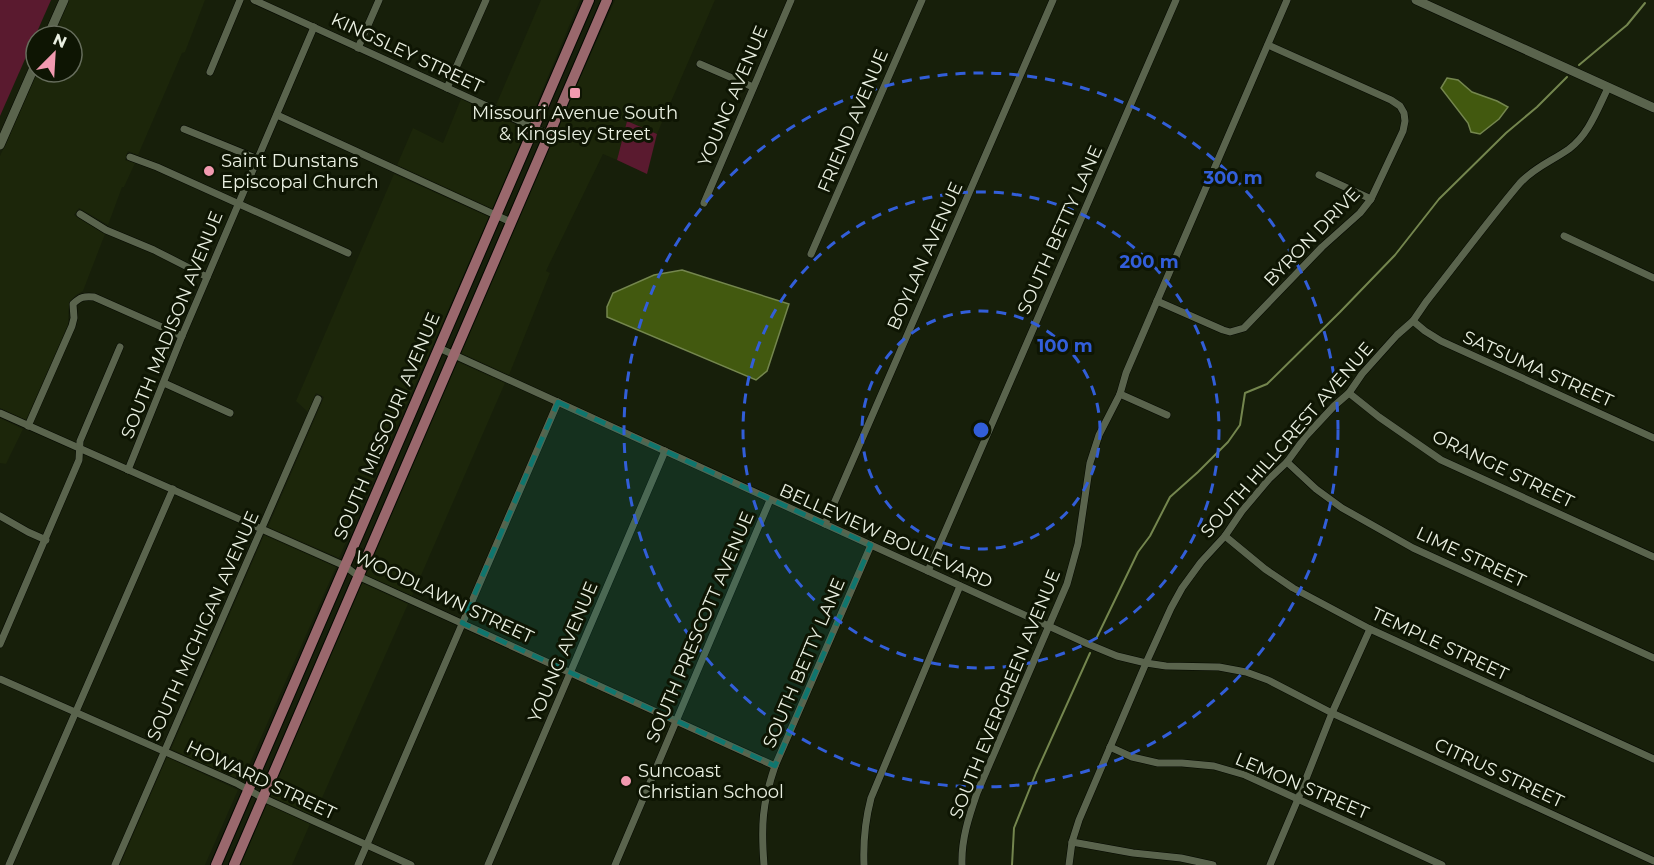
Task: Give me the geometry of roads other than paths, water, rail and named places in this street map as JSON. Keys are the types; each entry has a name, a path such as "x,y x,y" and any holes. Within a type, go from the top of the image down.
{"main road":[{"name":"SOUTH MISSOURI AVENUE","path":"216,865 589,0"},
{"name":"SOUTH MISSOURI AVENUE","path":"234,865 607,0"}],"street":[{"path":"53,24 64,0"},
{"path":"210,72 240,0"},
{"name":"KINGSLEY STREET","path":"254,0 548,134"},
{"path":"270,8 274,0"},
{"path":"358,48 379,0"},
{"path":"447,88 486,0"},
{"name":"YOUNG AVENUE","path":"704,203 791,0"},
{"name":"FRIEND AVENUE","path":"811,255 922,0"},
{"name":"BOYLAN AVENUE","path":"825,524 1053,0"},
{"name":"SOUTH BETTY LANE","path":"928,571 1176,0"},
{"name":"SOUTH EVERGREEN AVENUE","path":"962,865 969,817 977,793 1067,584 1077,544 1090,463 1099,435 1120,394 1126,373 1287,0"},
{"path":"1416,0 1654,108"},
{"name":"SOUTH MADISON AVENUE","path":"128,470 182,336 314,27"},
{"name":"BYRON DRIVE","path":"1157,301 1222,330 1230,332 1245,328 1322,246 1360,213 1371,199 1403,131 1404,113 1400,106 1391,100 1268,45"},
{"path":"700,64 753,87"},
{"path":"0,145 27,84"},
{"name":"SOUTH HILLCREST AVENUE","path":"1069,865 1072,842 1079,820 1146,663 1182,588 1269,478 1287,462 1306,436 1349,393 1362,374 1397,335 1413,321 1522,181 1542,164 1580,139 1608,88"},
{"path":"277,115 511,222"},
{"path":"184,129 258,159"},
{"path":"130,157 348,253"},
{"path":"1319,176 1371,199"},
{"path":"80,214 106,230 154,250 207,277"},
{"path":"1564,236 1654,278"},
{"path":"28,426 72,326 73,303 78,298 94,297 182,336"},
{"name":"SATSUMA STREET","path":"1413,321 1441,341 1654,438"},
{"path":"0,644 79,460 80,441 120,347"},
{"name":"BELLEVIEW BOULEVARD","path":"439,348 1117,656 1166,666 1219,667 1246,672 1268,680 1332,713"},
{"path":"164,383 230,413"},
{"name":"ORANGE STREET","path":"1349,393 1441,460 1654,557"},
{"path":"1120,394 1167,415"},
{"name":"SOUTH MICHIGAN AVENUE","path":"115,865 318,399"},
{"path":"358,865 558,402"},
{"name":"WOODLAWN STREET","path":"0,413 345,566 358,576 775,766"},
{"name":"YOUNG AVENUE","path":"488,865 665,452"},
{"name":"LIME STREET","path":"1287,462 1316,489 1342,508 1413,548 1654,658"},
{"path":"9,865 173,489"},
{"name":"SOUTH PRESCOTT AVENUE","path":"615,865 770,500"},
{"path":"0,516 46,540"},
{"name":"TEMPLE STREET","path":"1225,536 1265,569 1293,588 1370,630 1654,759"},
{"name":"SOUTH BETTY LANE","path":"764,865 762,836 766,791 871,545"},
{"path":"864,865 865,822 871,798 960,586"},
{"path":"1270,865 1332,713 1370,630"},
{"name":"HOWARD STREET","path":"0,679 165,751 411,865"},
{"name":"CITRUS STREET","path":"1332,713 1654,861"},
{"name":"LEMON STREET","path":"1110,747 1132,757 1158,763 1214,766 1245,775 1442,865"},
{"path":"1072,842 1213,865"}],"waterway":[{"path":"1579,65 1627,25 1645,3"},
{"path":"1097,637 1138,552 1150,536 1170,497 1228,442 1240,425 1245,393 1267,384 1395,255 1439,199 1567,77"},
{"path":"1012,865 1014,828 1090,653"}],"place":[{"name":"Missouri Avenue South & Kingsley Street","path":"575,93"},
{"name":"Saint Dunstans Episcopal Church","path":"209,171"},
{"name":"Suncoast Christian School","path":"626,781"}]}
